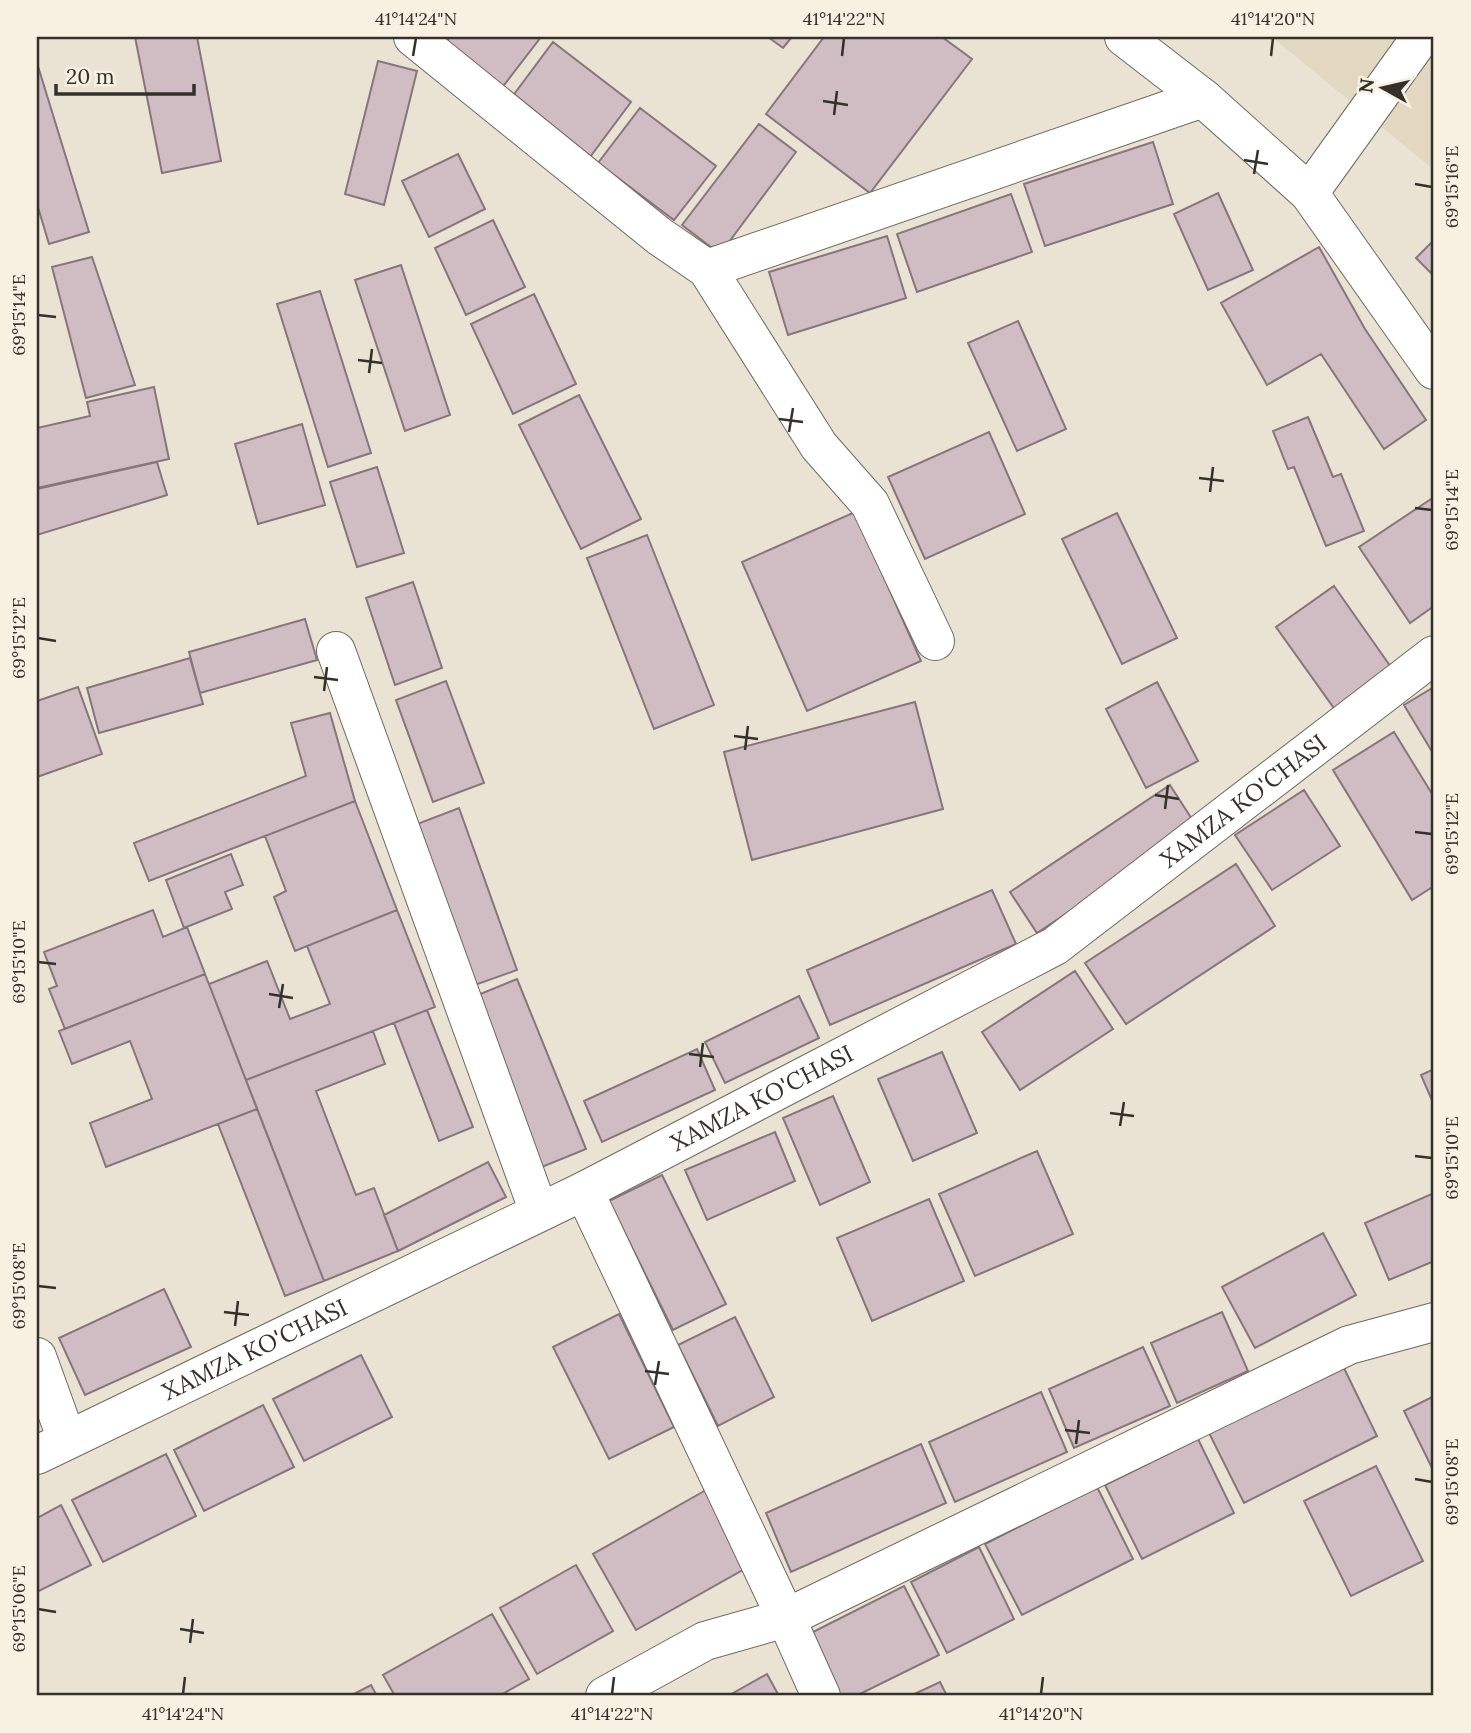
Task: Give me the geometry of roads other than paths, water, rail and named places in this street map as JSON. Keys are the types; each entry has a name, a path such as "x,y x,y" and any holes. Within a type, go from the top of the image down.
{"street":[{"path":"413,37 659,236 707,269 819,446 870,504 935,641"},
{"path":"1124,37 1203,98 1310,193 1434,370"},
{"path":"1310,193 1407,41"},
{"path":"707,269 1203,98"},
{"path":"337,651 539,1212"},
{"name":"XAMZA KO'CHASI","path":"52,1448 584,1191 1055,946 1434,655"},
{"path":"584,1191 821,1696"},
{"path":"606,1696 705,1641 786,1618 1349,1345 1434,1322"},
{"path":"37,1357 52,1448"}]}
